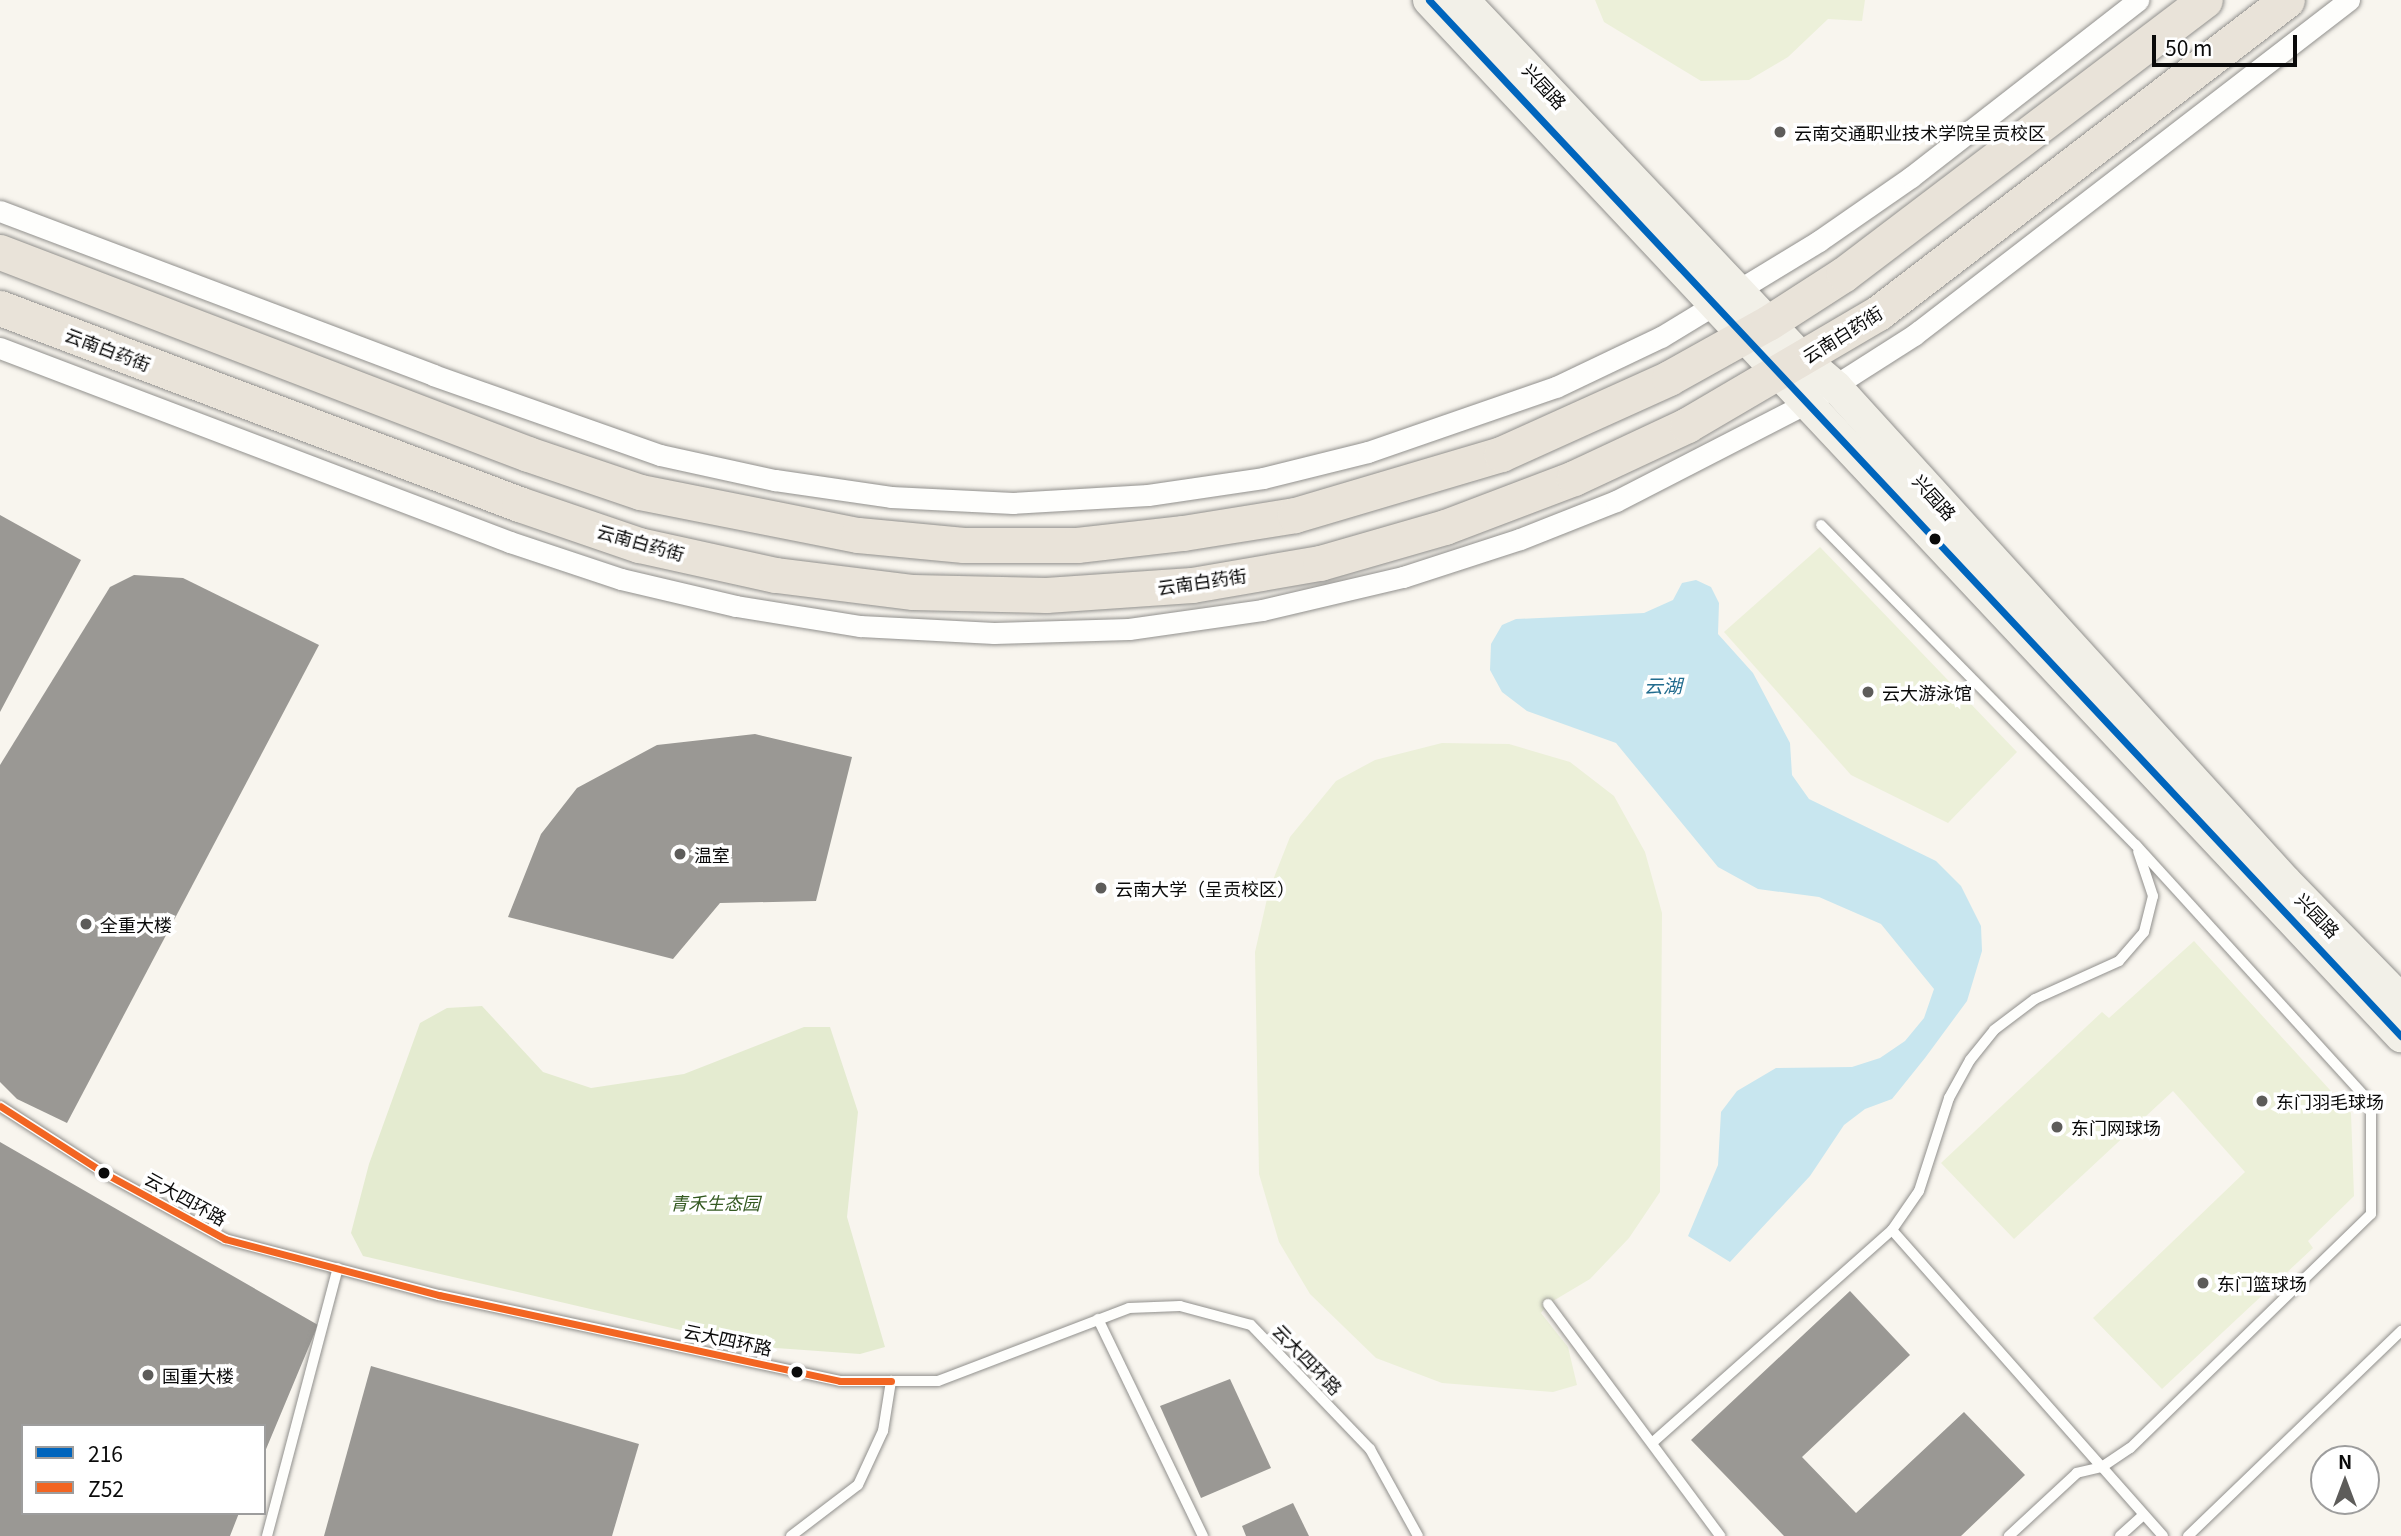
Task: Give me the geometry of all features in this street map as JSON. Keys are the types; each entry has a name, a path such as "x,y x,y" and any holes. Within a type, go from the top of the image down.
{"main road":[{"name":"兴园路","path":"1429,0 1728,297"},
{"name":"兴园路","path":"1463,0 1758,330 2401,1000"},
{"path":"0,252 528,454 640,492 858,535 964,545 1077,545 1294,515 1501,454 1669,378 1758,330 1932,211 2205,0"},
{"name":"云南白药街","path":"0,308 519,504 639,545 776,575 913,592 1046,596 1192,584 1320,563 1445,527 1574,478 1687,425 1878,313 1982,237 2287,0"},
{"name":"兴园路","path":"1822,394 2401,1036"}],"street":[{"path":"0,211 433,375 660,455 775,480 891,497 1040,501 1148,495 1263,478 1469,421 1556,387 1661,337 1728,297 1911,177 2138,0"},
{"path":"0,348 510,542 621,579 736,606 860,626 994,633 1129,629 1262,610 1403,578 1616,501 1822,394 2006,267 2349,0"}],"lane":[{"path":"1821,525 2136,845 2371,1102 2371,1214 2130,1448 2102,1467 2077,1473 2009,1536"},
{"path":"1652,1443 1892,1230 1919,1191 1949,1098 1970,1060 1994,1030 2035,999 2119,961 2144,932 2153,896 2136,845"},
{"name":"云大四环路","path":"0,1106 106,1174 225,1238 439,1295 840,1381 938,1381 1129,1308 1180,1307 1251,1325 1370,1449 1418,1536"},
{"path":"1892,1230 2163,1536"},
{"path":"267,1536 338,1268"},
{"path":"1548,1304 1720,1536"},
{"path":"1098,1319 1203,1536"},
{"path":"2188,1536 2401,1331"},
{"path":"791,1536 858,1485 883,1431 891,1381"},
{"path":"2120,1536 2143,1515"}],"green space":[{"path":"1595,0 1865,0 1862,21 1828,19 1788,57 1749,80 1701,81 1604,22"},
{"name":"云大游泳馆","path":"1820,547 2017,752 1948,823 1851,775 1724,632"},
{"path":"1442,743 1509,744 1570,762 1614,796 1645,852 1662,913 1660,1192 1629,1238 1590,1279 1548,1304 1541,1313 1568,1347 1577,1385 1553,1392 1442,1383 1376,1358 1310,1294 1279,1242 1259,1174 1255,952 1269,890 1290,837 1336,781 1375,760"},
{"path":"2194,941 2351,1113 2354,1196 2308,1241 2313,1248 2162,1389 2093,1318 2245,1172 2173,1091 2014,1239 1941,1163 2102,1012 2109,1018"},
{"name":"青禾生态园","path":"482,1006 543,1072 591,1088 684,1074 804,1027 830,1027 858,1112 847,1217 885,1347 860,1354 749,1346 363,1256 351,1233 369,1164 420,1023 447,1008"}],"water":[{"name":"云湖","path":"1696,580 1711,587 1719,603 1718,634 1753,673 1790,743 1792,775 1809,799 1936,861 1961,886 1981,926 1982,951 1967,1001 1925,1058 1892,1099 1865,1109 1844,1125 1810,1176 1730,1262 1688,1236 1718,1165 1721,1112 1737,1091 1776,1068 1852,1067 1880,1058 1905,1041 1924,1018 1934,989 1881,924 1819,897 1758,889 1718,867 1616,743 1527,711 1502,692 1490,670 1491,644 1502,625 1516,619 1644,613 1673,600 1682,583"}],"building":[{"path":"0,515 81,560 0,712"},
{"name":"全重大楼","path":"134,575 183,578 319,645 67,1123 17,1099 0,1082 0,765 110,587"},
{"name":"温室","path":"755,734 852,757 816,901 720,903 673,959 508,917 541,834 577,788 657,745"},
{"name":"国重大楼","path":"0,1142 318,1325 266,1449 266,1424 21,1424 21,1515 238,1515 230,1536 0,1536"},
{"path":"1850,1291 1910,1355 1802,1457 1856,1513 1964,1412 2025,1475 1961,1536 1784,1536 1691,1440"},
{"path":"371,1366 639,1444 612,1536 324,1536"},
{"path":"1230,1379 1271,1468 1201,1498 1160,1406"},
{"path":"1293,1503 1309,1536 1246,1536 1242,1526"}],"transit line":[{"name":"216","path":"1429,0 2401,1036"},
{"name":"Z52","path":"0,1106 106,1174 225,1239 439,1295 840,1381 891,1381"}],"place":[{"name":"云南交通职业技术学院呈贡校区","path":"1780,132"},
{"name":"云大游泳馆","path":"1868,692"},
{"name":"温室","path":"680,854"},
{"name":"云南大学（呈贡校区）","path":"1101,888"},
{"name":"全重大楼","path":"86,924"},
{"name":"东门羽毛球场","path":"2262,1101"},
{"name":"东门网球场","path":"2057,1127"},
{"name":"东门篮球场","path":"2203,1283"},
{"name":"国重大楼","path":"148,1375"}]}
